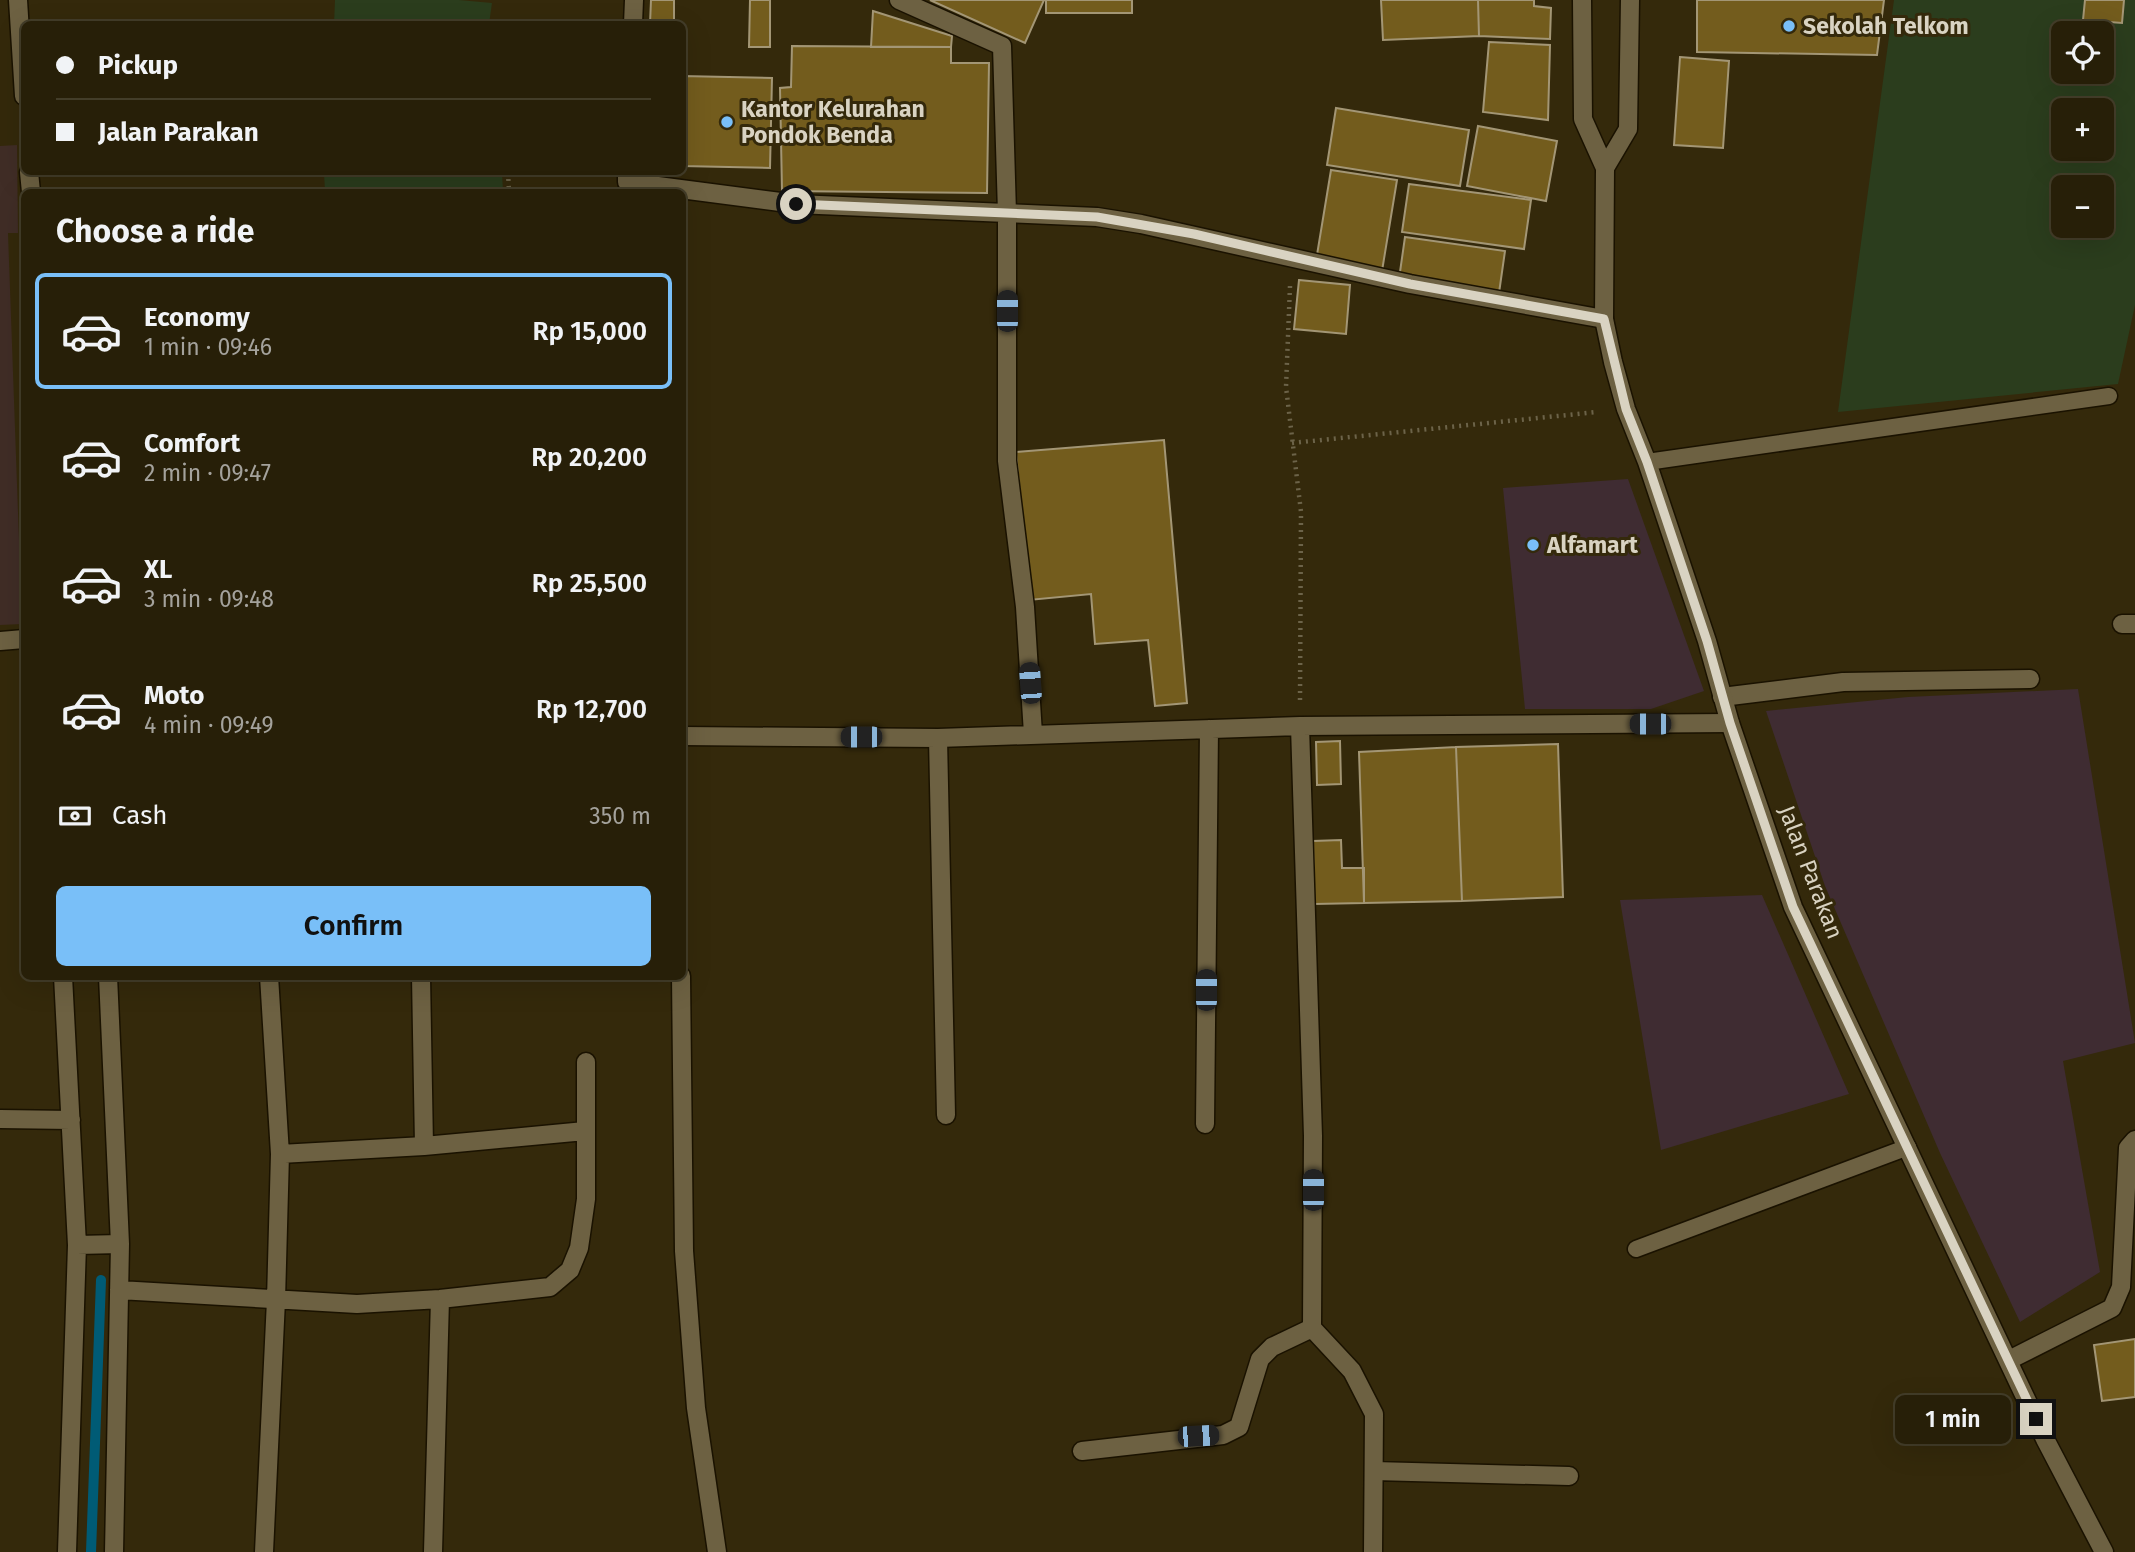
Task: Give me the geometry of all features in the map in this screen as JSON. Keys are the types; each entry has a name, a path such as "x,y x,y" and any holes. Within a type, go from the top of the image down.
{"street":[{"path":"18,0 21,48"},
{"path":"633,21 635,0"},
{"path":"899,0 1002,46 1007,212 1007,461 1026,607 1033,734"},
{"name":"Jalan Parakan","path":"1582,0 1583,119 1605,168 1604,319 1626,409 1647,462 1707,641 1730,723 1793,907 2045,1439 2104,1552"},
{"path":"1605,168 1628,129 1630,0"},
{"path":"626,182 680,189"},
{"path":"686,190 796,204 1097,217 1141,224 1410,284 1604,319"},
{"path":"0,641 21,639"},
{"path":"1722,697 1843,682 2030,679"},
{"path":"686,736 938,738 1300,726 1730,723"},
{"path":"1300,726 1313,1136 1312,1328 1352,1371 1374,1414 1373,1552"},
{"path":"1205,1124 1209,729"},
{"path":"938,738 946,1115"},
{"path":"63,980 78,1245 67,1552"},
{"path":"108,980 120,1244 114,1552"},
{"path":"264,1552 280,1154 269,980"},
{"path":"421,980 424,1146"},
{"path":"681,980 684,1251 696,1408 717,1552"},
{"path":"119,1290 357,1304 440,1299 550,1287 570,1270 579,1248 586,1199 586,1062"},
{"path":"0,1119 71,1121"},
{"path":"280,1154 424,1146 585,1131"},
{"path":"2009,1360 2112,1308 2121,1287 2127,1148 2135,1140"},
{"path":"78,1245 120,1244"},
{"path":"433,1552 440,1299"},
{"path":"1082,1451 1223,1435 1238,1427 1260,1359 1272,1347 1312,1328"},
{"path":"1374,1471 1569,1476"}],"lane":[{"path":"1647,462 2109,396"},
{"path":"1636,1249 1908,1147"}],"path":[{"path":"1292,258 1286,387 1301,512 1300,726"},
{"path":"1292,443 1626,409"}],"shaded area":[{"path":"17,145 18,233 8,233 21,624 0,625 0,146"},
{"path":"1628,479 1704,691 1651,709 1525,709 1503,488"},
{"path":"2078,689 2135,1043 2063,1061 2100,1272 2020,1322 1940,1153 1825,886 1766,711 1908,697"},
{"path":"1762,895 1849,1094 1661,1150 1620,900"}],"green space":[{"path":"335,0 459,0 492,3 489,21 334,21"},
{"path":"1894,0 2135,0 2135,305 2118,384 1838,412"},
{"path":"324,175 502,175 503,189 325,189"}],"building":[{"path":"651,0 674,0 674,21 650,21"},
{"path":"750,0 770,0 770,47 749,47"},
{"path":"930,0 1044,0 1025,43"},
{"path":"1046,0 1132,0 1132,13 1046,13"},
{"path":"1381,0 1478,0 1479,36 1383,40"},
{"path":"1478,0 1534,0 1534,6 1551,8 1550,39 1479,36"},
{"name":"Sekolah Telkom","path":"1697,0 1884,0 1877,55 1697,52"},
{"path":"2085,0 2124,0 2122,23 2083,20"},
{"path":"873,11 952,36 951,47 871,47"},
{"path":"1489,42 1550,45 1548,120 1483,112"},
{"path":"792,46 951,47 951,63 989,63 987,193 782,191 780,88 791,87"},
{"path":"1680,57 1729,61 1723,148 1674,145"},
{"name":"Kantor Kelurahan Pondok Benda","path":"686,76 772,78 770,168 686,166"},
{"path":"1336,108 1469,130 1460,186 1327,165"},
{"path":"1478,126 1557,141 1546,201 1467,186"},
{"path":"1331,170 1397,180 1382,271 1316,261"},
{"path":"1409,184 1531,200 1524,249 1402,232"},
{"path":"1405,237 1505,251 1499,293 1399,279"},
{"path":"1299,280 1350,285 1346,334 1294,329"},
{"path":"1164,440 1187,703 1155,706 1148,640 1095,644 1091,594 1029,600 1016,452"},
{"path":"1340,741 1341,784 1317,785 1316,742"},
{"path":"1558,744 1563,897 1462,901 1456,747"},
{"path":"1456,747 1462,901 1364,903 1359,752"},
{"path":"1341,840 1342,868 1364,868 1364,903 1314,904 1313,841"},
{"path":"2135,1339 2135,1397 2102,1401 2094,1345"}],"waterway":[{"path":"91,1552 101,1280"}],"place":[{"name":"Sekolah Telkom","path":"1789,26"},
{"name":"Kantor Kelurahan Pondok Benda","path":"727,122"},
{"name":"Alfamart","path":"1533,545"}],"route":[{"path":"796,204 1097,217 1194,234 1410,284 1541,310 1604,319 1626,409 1647,462 1707,641 1730,723 1793,907 2036,1419"}]}
